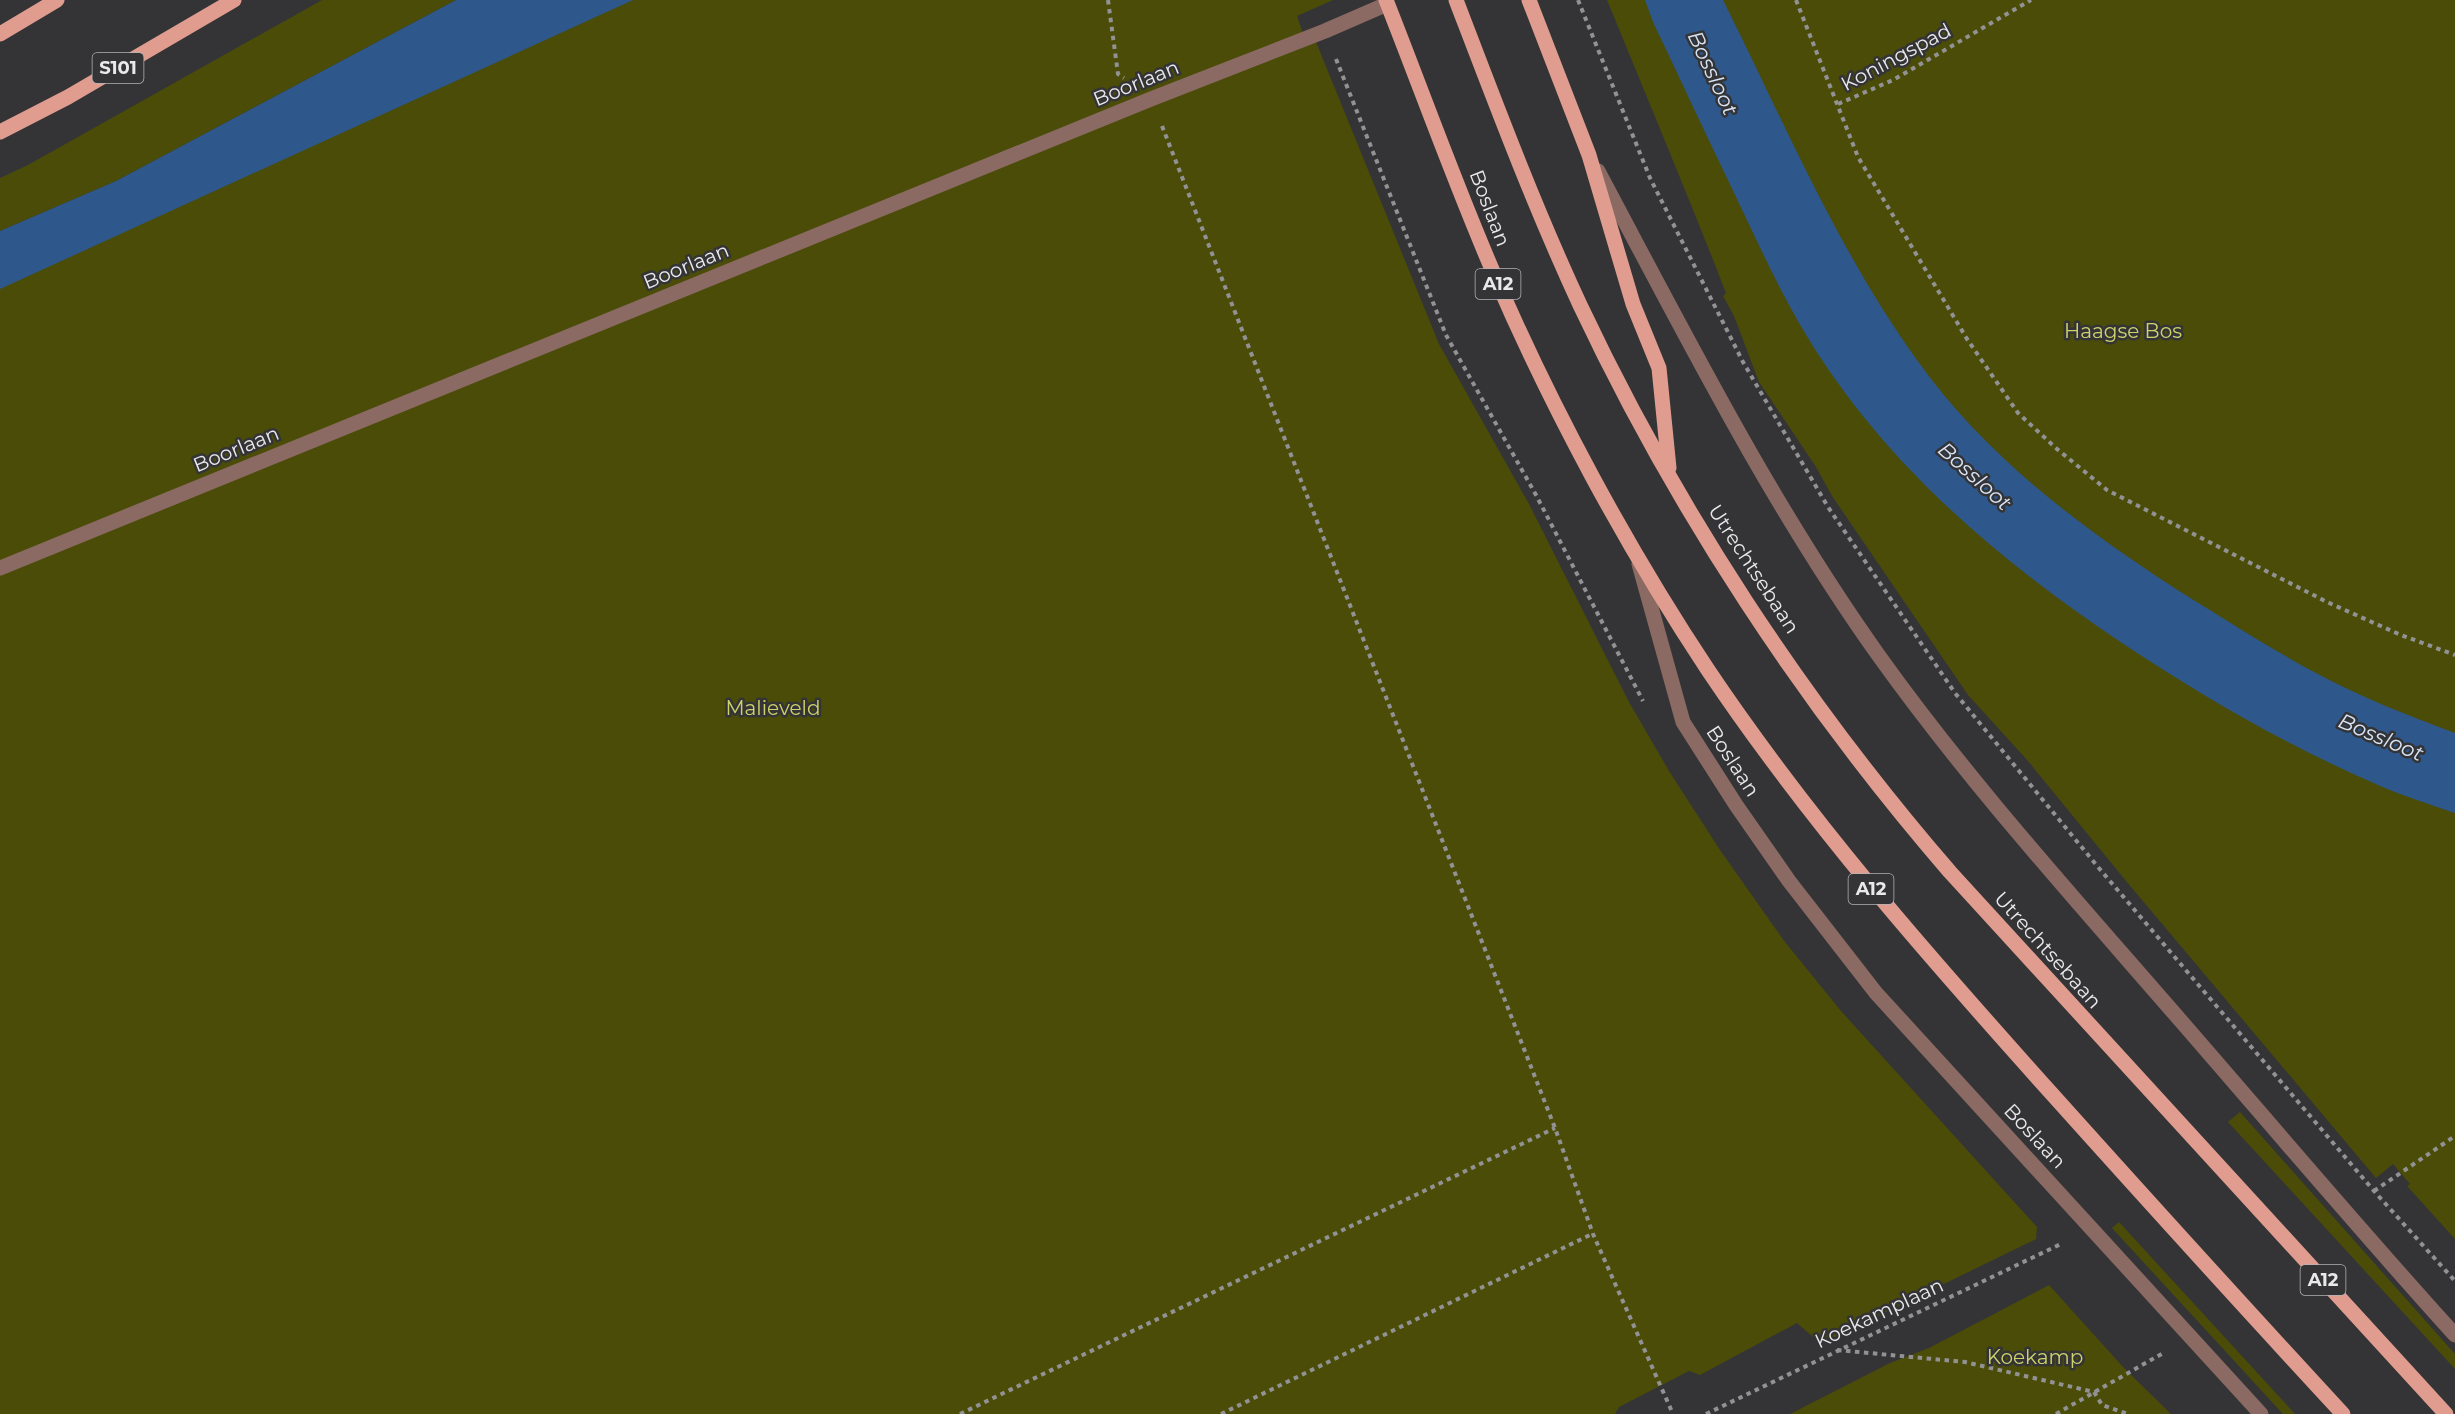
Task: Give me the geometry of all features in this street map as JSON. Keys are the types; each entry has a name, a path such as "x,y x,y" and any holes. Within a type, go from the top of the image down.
{"main road":[{"path":"0,34 57,0"},
{"name":"S101","path":"0,132 68,97 234,0"},
{"name":"A12","path":"1456,0 1543,221 1580,304 1670,474"},
{"name":"A12","path":"1528,0 1589,155 1633,304 1659,368 1670,474"},
{"name":"Boslaan","path":"1387,2 1505,298 1580,451 1635,552"},
{"name":"Utrechtsebaan","path":"1670,474 1737,585 1787,661 1852,753 1900,815 2008,937 2446,1414"},
{"name":"A12","path":"1635,552 1708,670 1816,821 1870,888 2145,1198 2343,1414"}],"street":[{"name":"Boorlaan","path":"0,568 1151,99 1325,31 1387,2"},
{"path":"1589,155 1706,377 1753,459 1827,578 1917,708 2015,830 2455,1335"},
{"name":"Boslaan","path":"1635,552 1683,722 1736,805 1789,881 1876,993 2261,1414"}],"path":[{"path":"1108,0 1118,74 1151,99 1555,1128 1593,1234 1673,1414"},
{"path":"1578,0 1650,178 1743,362 1834,517 1955,693 2098,867 2374,1191 2455,1281"},
{"path":"1796,0 1858,157 1966,339 2018,414 2107,490 2327,602 2401,635 2455,655"},
{"name":"Koningspad","path":"1838,104 1893,80 2031,0"},
{"path":"960,1414 1555,1128"},
{"path":"2374,1191 2455,1136"},
{"path":"1221,1414 1593,1234"},
{"name":"Koekamplaan","path":"1706,1414 2066,1242"},
{"path":"1836,1350 1965,1362 2094,1392 2102,1405 2128,1414"},
{"path":"2056,1414 2166,1352"}],"green space":[{"path":"322,0 456,0 116,181 0,231 0,178 28,165"},
{"name":"Malieveld","path":"544,0 1333,0 1297,16 1307,45 1316,42 1439,344 1529,504 1629,702 1669,771 1720,850 1785,942 1841,1011 2037,1227 2036,1239 1821,1344 1797,1323 1700,1375 1689,1371 1619,1407 1615,1414 0,1414 0,258"},
{"name":"Haagse Bos","path":"1607,0 2455,0 2455,1239 2407,1186 2410,1184 2393,1164 2376,1178 2028,761 1968,695 1832,496 1816,467 1759,382 1734,316 1723,296 1726,293 1712,256"},
{"path":"2240,1112 2455,1354 2455,1369 2228,1122"},
{"path":"2119,1222 2295,1414 2283,1414 2112,1228"},
{"name":"Koekamp","path":"2049,1285 2124,1368 2171,1414 1790,1414 1890,1363 1929,1348"}],"water":[{"path":"456,0 633,0 0,289 0,231 116,181"},
{"name":"Bossloot","path":"1645,0 1723,0 1813,184 1862,274 1888,318 1917,360 1944,396 1974,429 2040,491 2112,546 2187,596 2283,655 2333,682 2385,706 2455,733 2455,813 2387,789 2344,770 2215,701 2122,643 2076,611 2031,578 1946,506 1870,425 1836,380 1795,317 1653,22"}]}
